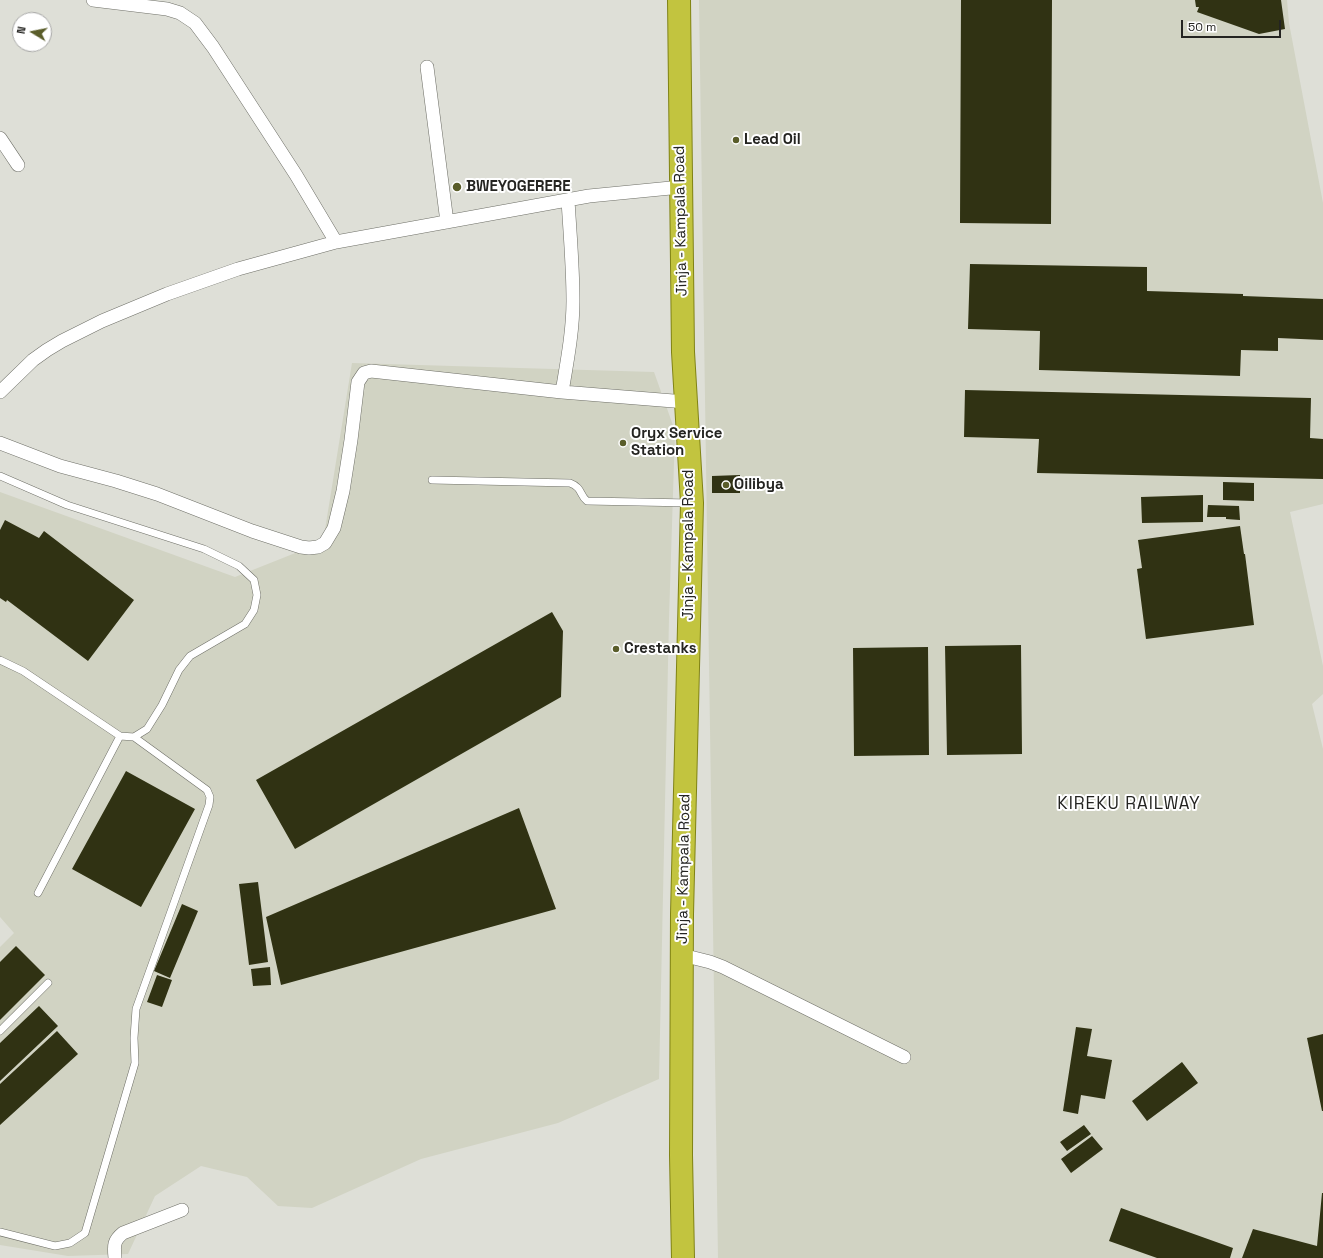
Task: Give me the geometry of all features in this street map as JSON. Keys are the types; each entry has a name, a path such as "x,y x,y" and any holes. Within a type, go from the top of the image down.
{"highway":[{"name":"Jinja - Kampala Road","path":"679,0 683,352 692,503 682,955 681,1155 683,1258"}],"street":[{"path":"92,0 167,9 180,13 195,23 213,47 296,175 336,242"},
{"path":"427,66 447,222"},
{"path":"0,138 18,165"},
{"path":"0,392 33,360 47,350 102,321 167,294 238,270 336,242 588,196 681,186"},
{"path":"562,392 567,367 573,302 572,254 568,200"},
{"path":"0,443 60,466 116,480 157,494 252,532 309,548 318,547 325,543 334,528 343,491 358,382 364,373 371,371 562,392 686,402"},
{"path":"682,955 723,967 904,1057"},
{"path":"115,1258 114,1246 117,1238 123,1233 182,1210"}],"lane":[{"path":"0,476 67,505 204,549 240,566 254,580 257,595 254,610 245,624 190,656 179,670 162,706 147,729 134,738"},
{"path":"432,480 570,483 577,486 584,498 587,500 692,503"},
{"path":"0,660 23,671 120,736 134,738 207,790 210,796 209,805 136,1009 134,1038 135,1063 84,1233 70,1243 55,1246 0,1232"},
{"path":"38,893 120,736"},
{"path":"0,1031 48,983"}],"shaded area":[{"path":"699,0 1287,0 1289,23 1323,203 1323,504 1290,512 1323,666 1323,694 1312,704 1323,749 1323,1258 718,1258"},
{"path":"352,363 654,372 675,431 669,618 659,1079 558,1123 421,1159 312,1208 278,1206 247,1177 201,1166 155,1196 128,1254 68,1256 0,1245 0,947 14,933 0,917 0,492 235,577 323,542"}],"building":[{"path":"961,0 1052,0 1051,224 960,223"},
{"path":"1195,0 1281,0 1285,29 1259,34 1197,12 1199,7 1196,7"},
{"path":"970,264 1147,267 1147,291 1243,294 1243,296 1323,299 1323,340 1278,338 1278,351 1241,350 1240,376 1039,370 1040,331 968,329"},
{"path":"965,390 1311,398 1310,438 1323,439 1323,479 1037,473 1039,439 964,437"},
{"name":"Oilibya","path":"740,475 740,493 712,493 712,476"},
{"path":"1223,482 1254,483 1254,501 1223,500"},
{"path":"1203,495 1203,522 1142,523 1141,497"},
{"path":"1208,505 1239,506 1240,520 1226,519 1226,517 1207,517"},
{"path":"5,520 39,538 44,531 134,600 88,661 7,600 6,602 0,598 0,530"},
{"path":"1240,526 1254,625 1146,639 1137,569 1142,568 1138,540"},
{"path":"552,612 563,631 561,697 295,849 256,780"},
{"path":"1021,645 1022,754 947,755 945,646"},
{"path":"928,647 929,755 854,756 853,648"},
{"path":"126,771 195,809 141,907 72,869"},
{"path":"519,808 556,909 281,985 266,917"},
{"path":"258,882 268,962 249,965 239,884"},
{"path":"182,904 198,911 170,978 154,971"},
{"path":"16,946 45,975 0,1020 0,962"},
{"path":"270,967 271,985 253,986 251,969"},
{"path":"157,975 172,980 162,1007 147,1002"},
{"path":"39,1006 58,1026 0,1081 0,1043"},
{"path":"1076,1027 1092,1029 1087,1056 1112,1060 1105,1099 1081,1095 1078,1114 1063,1111"},
{"path":"57,1031 78,1054 0,1125 0,1084"},
{"path":"1323,1034 1323,1111 1322,1111 1307,1038"},
{"path":"1182,1062 1198,1083 1147,1121 1132,1101"},
{"path":"1084,1125 1091,1134 1067,1151 1060,1142"},
{"path":"1092,1136 1103,1149 1071,1173 1061,1159"},
{"path":"1322,1193 1323,1258 1242,1258 1253,1229 1317,1246"},
{"path":"1121,1208 1233,1248 1230,1258 1157,1258 1109,1241"}],"place":[{"name":"Lead Oil","path":"736,140"},
{"name":"BWEYOGERERE","path":"457,187"},
{"name":"Oryx Service Station","path":"623,443"},
{"name":"Oilibya","path":"726,485"},
{"name":"Crestanks","path":"616,649"}],"district":[{"name":"KIREKU RAILWAY","path":"1129,804"}]}
